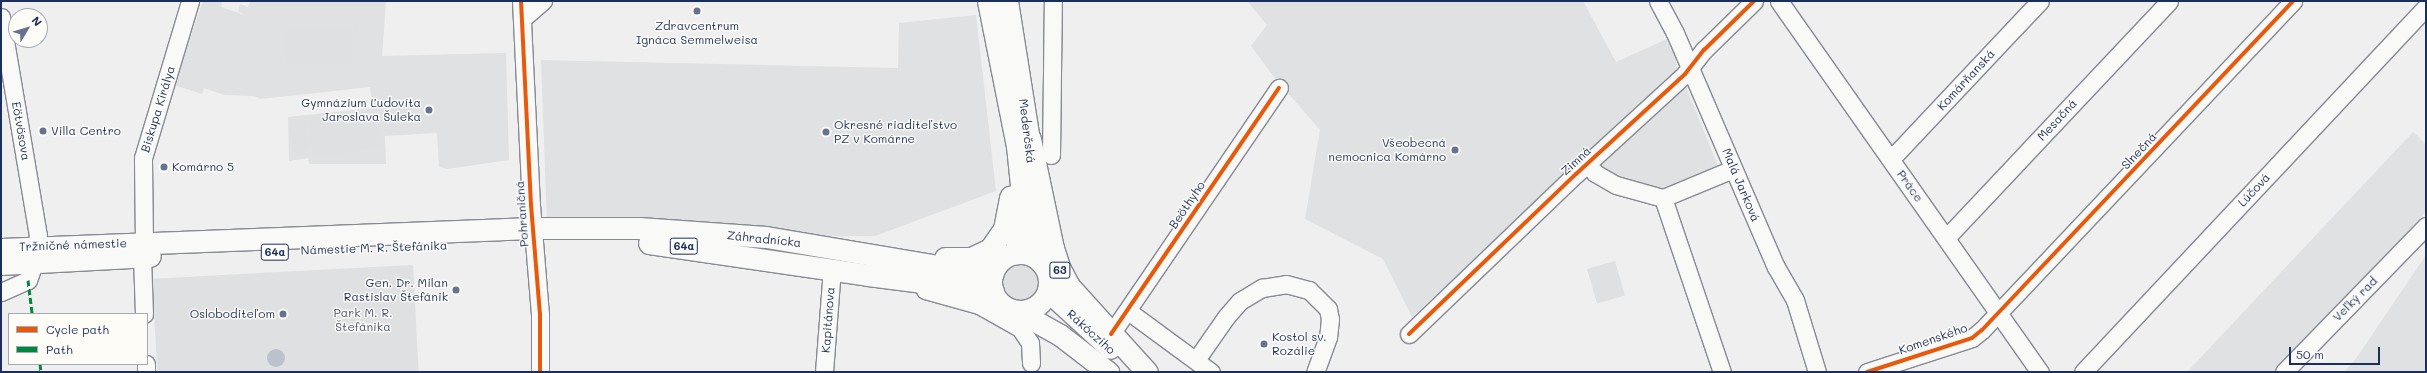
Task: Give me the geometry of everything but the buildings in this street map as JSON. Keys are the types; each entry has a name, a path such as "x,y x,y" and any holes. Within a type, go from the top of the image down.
{"main road":[{"name":"Mederčská","path":"988,1 1009,117 1017,146 1022,195 1020,236 1016,254"},
{"name":"Mederčská","path":"1007,1 1030,139 1035,238 1041,262"},
{"path":"877,254 922,258 971,258 990,249 1004,229 1009,207 1012,160 1009,117"},
{"name":"63","path":"1030,139 1053,248 1060,269 1070,286 1110,334 1147,372"},
{"name":"Záhradnícka","path":"533,235 639,228 750,236 877,254 974,272 993,282"},
{"name":"64a","path":"143,250 533,235"},
{"name":"Záhradnícka","path":"533,235 659,243 868,275 993,282"},
{"name":"Tržničné námestie","path":"1,249 33,263"},
{"name":"Tržničné námestie","path":"1,264 33,263 143,250"},
{"path":"1016,254 1002,260 993,282 1000,303 1017,311"},
{"name":"63","path":"1016,254 1029,255 1041,262 1049,278 1048,291 1036,306 1017,311"},
{"name":"Rákócziho","path":"1048,291 1135,372"},
{"name":"Rákócziho","path":"1017,311 1060,335 1108,372"}],"street":[{"name":"Biskupa Királya","path":"144,313 143,158 190,1"},
{"name":"Pohraničná","path":"521,1 522,54 533,235 540,314 540,372"},
{"path":"522,19 543,1"},
{"name":"Mederčská","path":"1051,155 1053,1"},
{"name":"Malá Jarková","path":"1658,1 1690,67 1776,267 1795,300 1816,372"},
{"name":"Zimná","path":"1409,334 1690,67 1704,50 1754,1"},
{"name":"Práce","path":"1780,1 2040,372"},
{"name":"Komárňanská","path":"1891,159 2040,1"},
{"name":"Mesačná","path":"1946,238 2169,1"},
{"name":"Slnečná","path":"1999,314 2293,1"},
{"name":"Lúčová","path":"2083,372 2426,7"},
{"name":"Eötvösova","path":"1,17 33,263"},
{"name":"Beöthyho","path":"1110,334 1128,310 1279,88"},
{"path":"1587,164 1596,173 1616,185 1663,198 1733,169"},
{"path":"1663,198 1722,372"},
{"name":"Veľký rad","path":"2284,372 2426,226"},
{"name":"Tržničné námestie","path":"1,292 33,263"},
{"name":"Kapitánova","path":"824,372 832,269"},
{"path":"868,275 979,305 1025,333 1030,343 1030,368"},
{"path":"1196,360 1226,316 1240,301 1262,288 1286,284 1309,290 1328,309 1330,323 1328,336 1315,372"},
{"path":"1128,310 1211,372"},
{"name":"Komenského","path":"1867,372 1887,369 1972,338 1999,314"},
{"path":"1030,368 1040,344 1037,323"}],"shaded area":[{"path":"203,1 222,1 221,7 245,15 238,11 240,4 248,7 250,2 386,1 382,56 506,53 509,160 448,169 439,167 437,133 385,136 386,164 309,164 308,158 289,161 288,117 373,108 370,87 261,99 254,96 224,95 204,88 202,94 174,85"},
{"name":"Všeobecná nemocnica Komárno","path":"1247,1 1583,1 1616,62 1667,39 1676,57 1677,72 1412,317 1383,259 1305,219 1320,130 1274,77 1251,46 1267,25"},
{"path":"976,15 996,191 875,236 766,237 547,222 541,60 898,68 899,23"},
{"path":"1684,82 1720,171 1660,195 1597,170"},
{"path":"2413,132 2426,144 2426,212 2277,372 2187,372"},
{"path":"2426,255 2426,372 2344,372 2355,360"},
{"path":"272,349 280,349 285,354 283,365 280,367 272,367 267,362 267,354"}],"green space":[{"path":"285,27 358,27 358,63 285,63"},
{"path":"378,110 383,148 312,156 308,119"},
{"path":"305,119 309,150 293,152 289,121"},
{"path":"1015,259 1025,259 1037,265 1042,273 1042,291 1037,299 1029,304 1015,305 1007,302 1000,295 997,287 997,277 1000,269 1007,262"},
{"path":"1615,261 1625,296 1597,304 1587,269"},
{"name":"Park M. R. Štefánika","path":"413,265 419,372 157,372 152,279"}],"marked path":[{"path":"28,280 32,313"},
{"path":"40,365 41,372"}],"cycle path":[{"path":"521,1 531,205 540,314 540,372"},
{"path":"1409,334 1576,174 1685,74 1704,50 1754,1"},
{"path":"1867,372 1972,338 1982,330 2293,1"},
{"path":"1111,334 1279,88"}],"place":[{"name":"Zdravcentrum Ignáca Semmelweisa","path":"697,11"},
{"name":"Gymnázium Ľudovíta Jaroslava Šuleka","path":"429,110"},
{"name":"Villa Centro","path":"43,131"},
{"name":"Okresné riaditeľstvo PZ v Komárne","path":"826,132"},
{"name":"Všeobecná nemocnica Komárno","path":"1455,150"},
{"name":"Komárno 5","path":"164,167"},
{"name":"Gen. Dr. Milan Rastislav Štefánik","path":"456,290"},
{"name":"Osloboditeľom","path":"283,314"},
{"name":"Kostol sv. Rozálie","path":"1264,344"}]}
